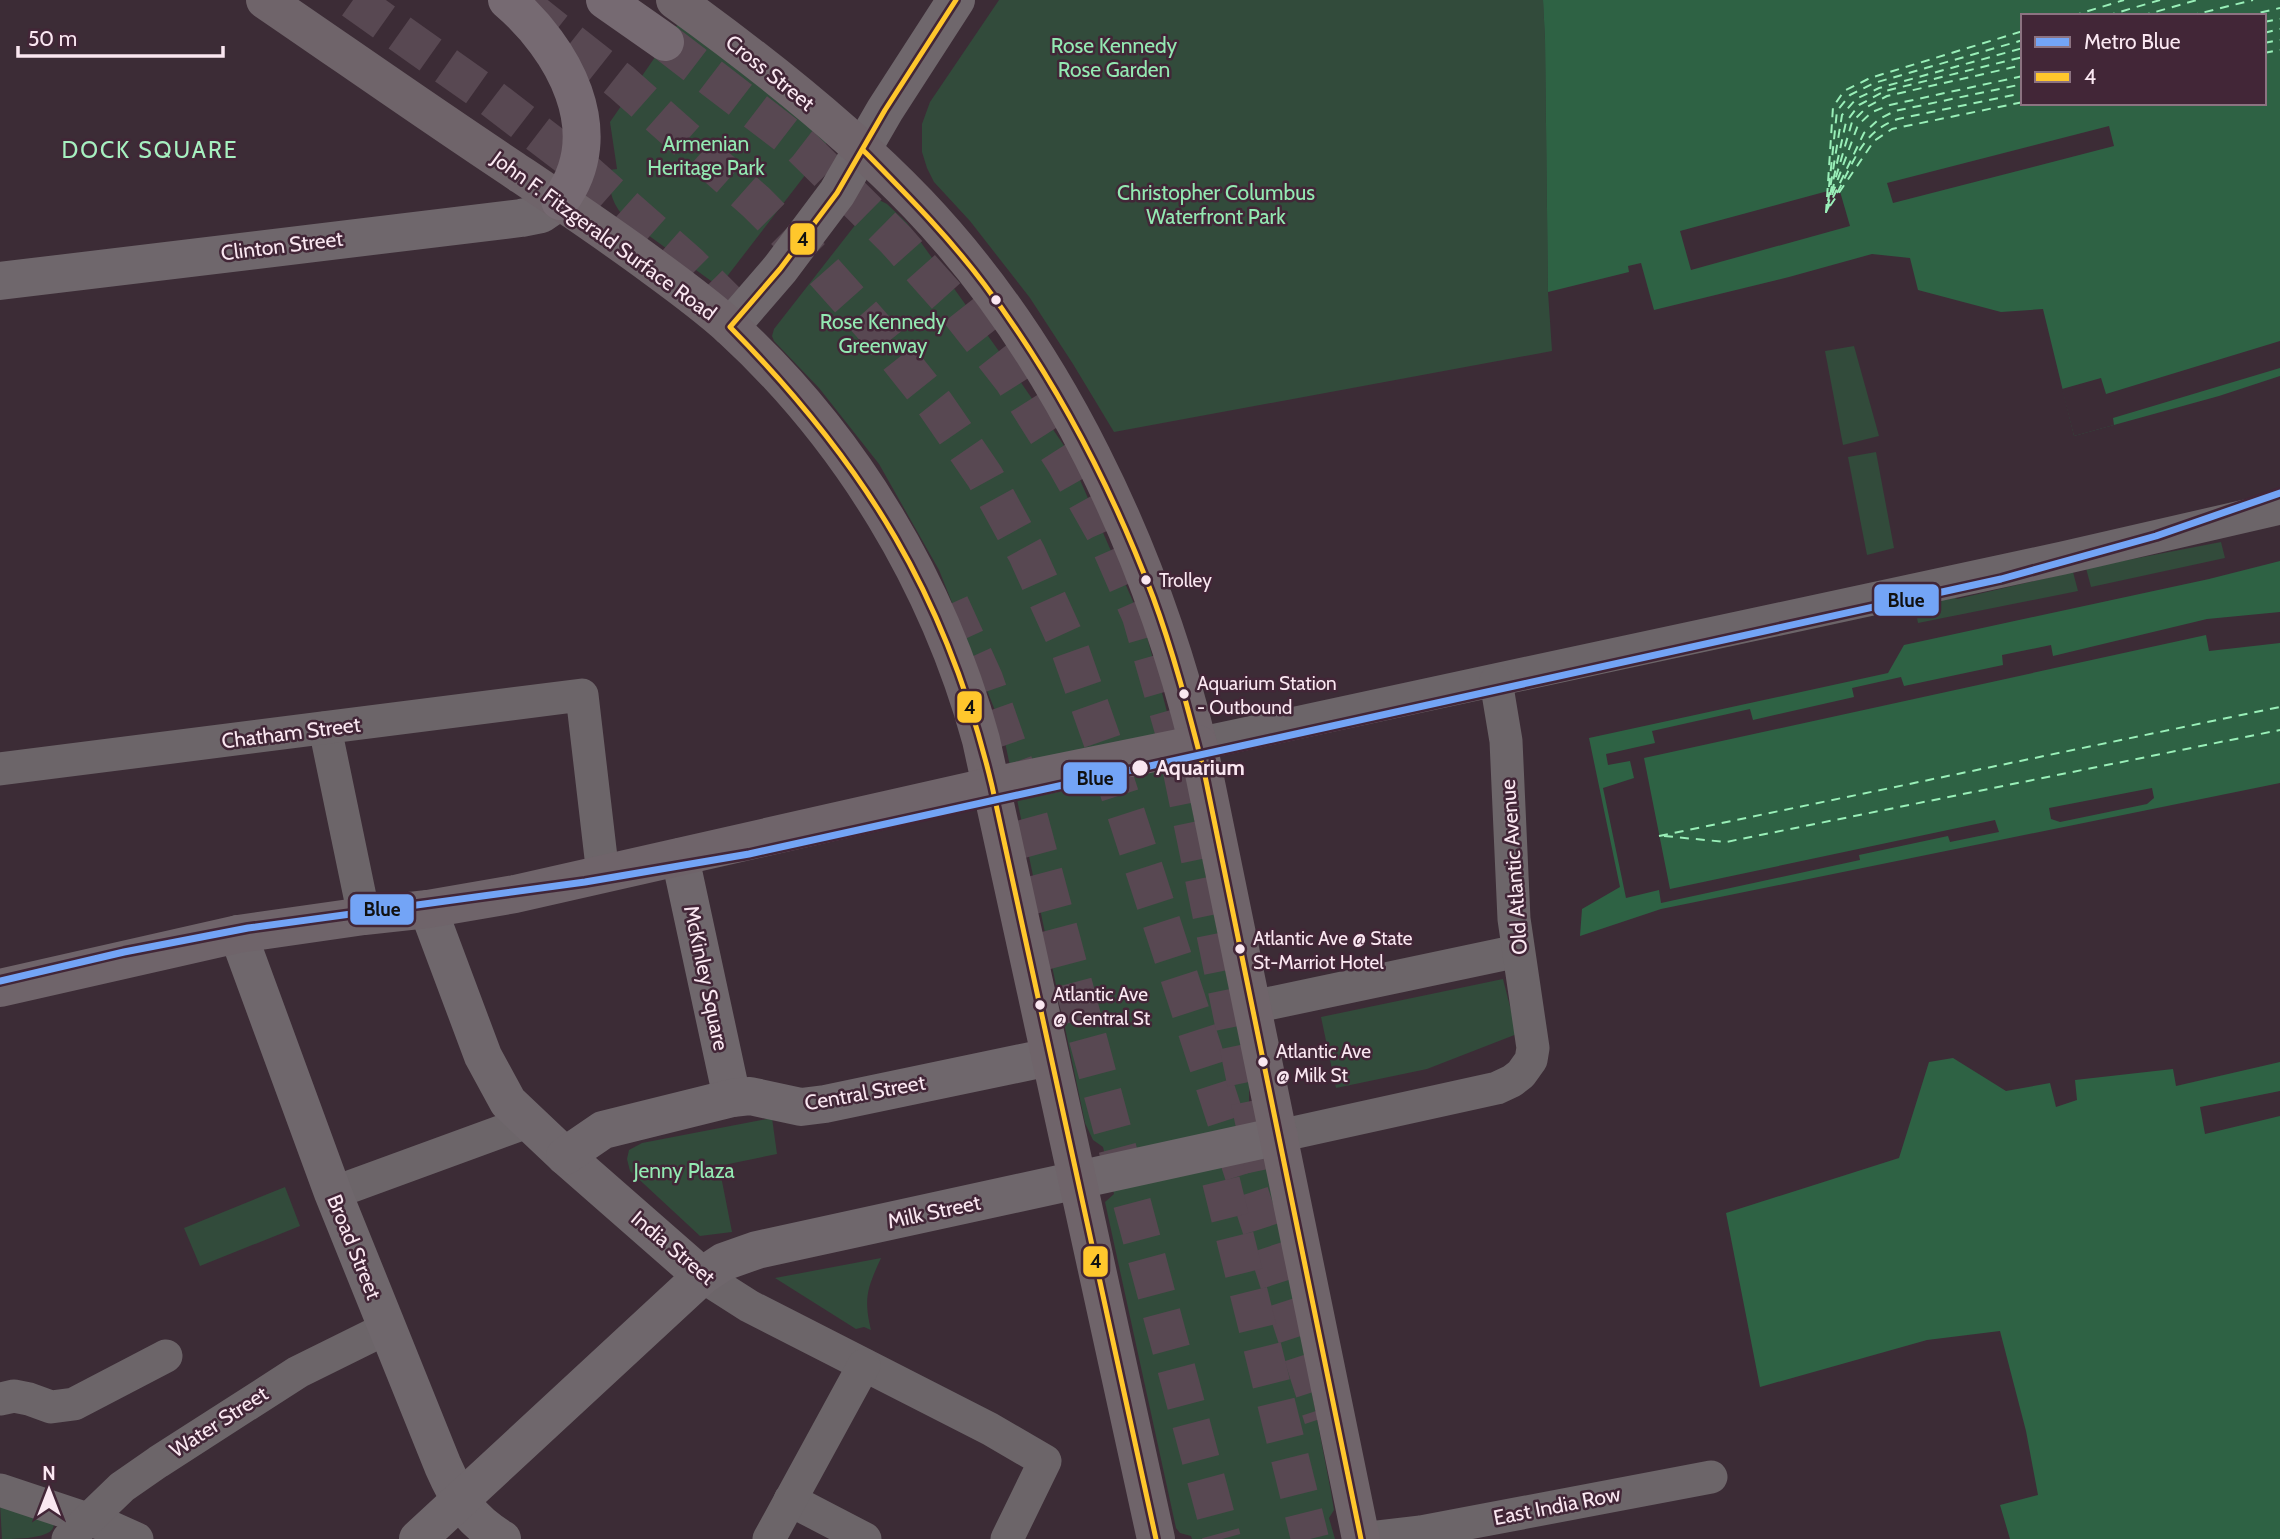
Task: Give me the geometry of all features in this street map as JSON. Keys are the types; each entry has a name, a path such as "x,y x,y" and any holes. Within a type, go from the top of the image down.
{"highway":[{"path":"507,0 544,39 565,73 578,107 582,134 581,156 574,178 560,201"},
{"path":"605,0 665,42"}],"main road":[{"name":"John F. Fitzgerald Surface Road","path":"265,0 687,291 730,327 810,411 884,514 946,635 970,704 992,786 1156,1539"},
{"path":"730,327 780,269 837,194 890,102 956,0"},
{"name":"Cross Street","path":"692,5 863,150 920,207 983,281 1034,353 1065,404 1117,510 1148,584 1176,664 1198,744 1361,1539"},
{"name":"Clinton Street","path":"0,281 520,218 541,214 560,201"},
{"path":"0,988 238,934 428,909 515,894 992,786 1198,744"},
{"name":"McKinley Square","path":"680,857 732,1098"},
{"name":"India Street","path":"428,909 483,1056 508,1102 527,1122 702,1276"},
{"name":"Broad Street","path":"238,934 333,1193 430,1437 460,1501 473,1519 502,1539"},
{"name":"Central Street","path":"565,1156 603,1130 732,1098 766,1098 784,1105 801,1107 825,1104 1050,1057"},
{"name":"Milk Street","path":"418,1539 702,1276 723,1262 757,1250 1279,1136"}],"street":[{"path":"1198,744 2063,558 2280,508"},
{"name":"Old Atlantic Avenue","path":"1496,681 1506,741 1514,919 1533,1037 1533,1054"},
{"name":"Chatham Street","path":"0,769 583,695 603,875"},
{"path":"325,728 364,916"},
{"path":"1253,1007 1518,951"},
{"name":"Milk Street","path":"1279,1136 1497,1088 1512,1082 1521,1074 1533,1054"},
{"path":"333,1193 527,1122"},
{"name":"India Street","path":"702,1276 749,1306 990,1429 1045,1461 1007,1539"},
{"name":"Water Street","path":"78,1529 122,1487 269,1389 387,1328"},
{"path":"0,1399 14,1396 51,1407 74,1404 166,1356"},
{"path":"769,1539 864,1364"},
{"name":"East India Row","path":"1361,1539 1421,1532 1711,1477"},
{"path":"0,1490 78,1529 137,1539"},
{"path":"790,1500 865,1539"}],"green space":[{"name":"Christopher Columbus Waterfront Park","path":"999,0 1543,0 1548,292 1552,351 1114,432 1030,298 970,221 934,182 922,152 922,124 930,102"},
{"name":"Armenian Heritage Park","path":"684,23 826,141 826,148 722,283 714,283 626,219 614,202 609,184 609,170 617,169 610,122 678,24"},
{"name":"Rose Kennedy Greenway","path":"879,200 907,223 1067,450 1145,629 1190,798 1249,1085 1249,1103 1246,1110 1260,1166 1267,1169 1275,1201 1331,1492 1334,1510 1329,1518 1335,1539 1192,1539 1176,1528 1105,1202 1114,1194 1103,1147 1093,1140 1085,1123 1002,728 939,570 879,464 819,388 772,336 774,329 863,215"},
{"path":"1854,346 1879,436 1843,445 1825,351"},
{"path":"1876,452 1894,548 1867,555 1848,457"},
{"path":"2221,542 2225,558 2091,587 2086,568"},
{"path":"2073,572 2078,591 1918,623 1914,603 1952,596 1957,599"},
{"path":"1503,979 1517,1034 1427,1069 1336,1088 1321,1017"},
{"name":"Jenny Plaza","path":"772,1118 777,1154 719,1166 732,1232 700,1236 630,1171 627,1159 629,1150 642,1143"},
{"path":"285,1187 300,1226 200,1266 184,1228"},
{"path":"881,1258 868,1292 867,1309 871,1330 864,1327 856,1329 775,1278"},
{"path":"0,1503 52,1520 54,1526 51,1531 36,1537 2,1539"}],"shaded area":[{"path":"1543,0 2280,0 2280,376 2219,396 2074,436 2043,309 2001,312 1918,290 1910,258 1872,254 1654,310 1641,263 1628,266 1629,272 1548,292"},
{"path":"2280,561 2280,783 1661,909 1580,936 1582,909 1620,887 1589,738 1888,673 1904,645"},
{"path":"1953,1058 2006,1091 2050,1083 2056,1107 2077,1100 2075,1080 2173,1069 2176,1086 2280,1062 2280,1539 2010,1539 2000,1505 2038,1495 2026,1431 2000,1331 1927,1340 1760,1387 1726,1213 1899,1158 1929,1062"}],"pier":[{"path":"2109,126 2114,146 1893,203 1887,183"},
{"path":"1839,188 1850,226 1691,270 1680,231"},
{"path":"2280,341 2280,368 2113,418 2114,425 2074,436 2062,389 2101,378 2106,394"},
{"path":"2280,612 2280,643 2209,651 2206,635 1644,758 1670,889 1995,820 1999,832 1950,842 1948,836 1859,855 1860,860 1661,903 1659,890 1626,898 1603,788 1634,778 1630,761 1608,765 1606,754 1655,743 1652,731 1750,709 1753,720 1854,697 1852,688 1901,677 1904,686 2003,665 2002,655 2051,645 2053,656 2207,619"},
{"path":"2152,788 2154,798 2147,804 2060,822 2051,819 2049,808"},
{"path":"2280,1091 2280,1116 2205,1134 2200,1107"}],"ferry route":[{"path":"2078,14 2124,0"},
{"path":"2113,14 2160,0"},
{"path":"2148,14 2197,0"},
{"path":"2197,14 2253,0"},
{"path":"2254,14 2280,8"},
{"path":"2266,22 2280,19"},
{"path":"2266,32 2280,29"},
{"path":"1826,213 1833,107 1844,91 1870,78 2021,32"},
{"path":"2266,43 2280,40"},
{"path":"1829,187 1837,111 1850,95 1874,83 2021,41"},
{"path":"1828,201 1842,115 1856,99 1879,88 2021,49"},
{"path":"2266,53 2280,50"},
{"path":"1830,195 1846,122 1859,105 1885,91 2021,57"},
{"path":"1827,208 1852,122 1867,107 1887,96 2021,65"},
{"path":"1832,195 1858,125 1872,112 1890,105 2021,76"},
{"path":"1826,212 1864,133 1879,119 1895,111 2021,84"},
{"path":"1837,193 1860,149 1886,124 1898,119 2021,93"},
{"path":"1830,206 1874,141 1892,129 2021,102"},
{"path":"1659,836 2280,707"},
{"path":"1664,836 1726,842 2280,730"}],"tunnel":[{"path":"353,0 490,97 567,156 689,264 751,326"},
{"path":"526,7 621,82 756,202 812,258 876,330 935,404 985,477 1027,554 1069,647 1104,746 1323,1418"},
{"path":"665,42 802,147 896,240 955,306 1013,380 1065,462 1104,531 1141,616 1173,728 1264,1170"},
{"path":"950,604 984,679 1016,770 1222,1539"},
{"path":"1221,1181 1310,1539"}],"metro line":[{"name":"Blue","path":"0,981 124,952 248,928 585,882 749,854 2001,579 2156,536 2280,493"}],"transit line":[{"name":"4","path":"956,0 885,110 837,193 780,269 730,327 822,430 861,483 895,537 925,594 951,654 992,786 1156,1539"},
{"name":"4","path":"863,150 956,249 984,284 1035,358 1100,474 1153,597 1187,705 1204,771 1361,1539"}],"place":[{"name":"Trolley","path":"1146,580"},
{"name":"Aquarium Station - Outbound","path":"1184,694"},
{"name":"Aquarium","path":"1140,768"},
{"name":"Atlantic Ave @ State St-Marriot Hotel","path":"1240,949"},
{"name":"Atlantic Ave @ Central St","path":"1040,1005"},
{"name":"Atlantic Ave @ Milk St","path":"1263,1062"}],"district":[{"name":"DOCK SQUARE","path":"150,150"}],"park label":[{"name":"Rose Kennedy Rose Garden","path":"1114,58"}]}
